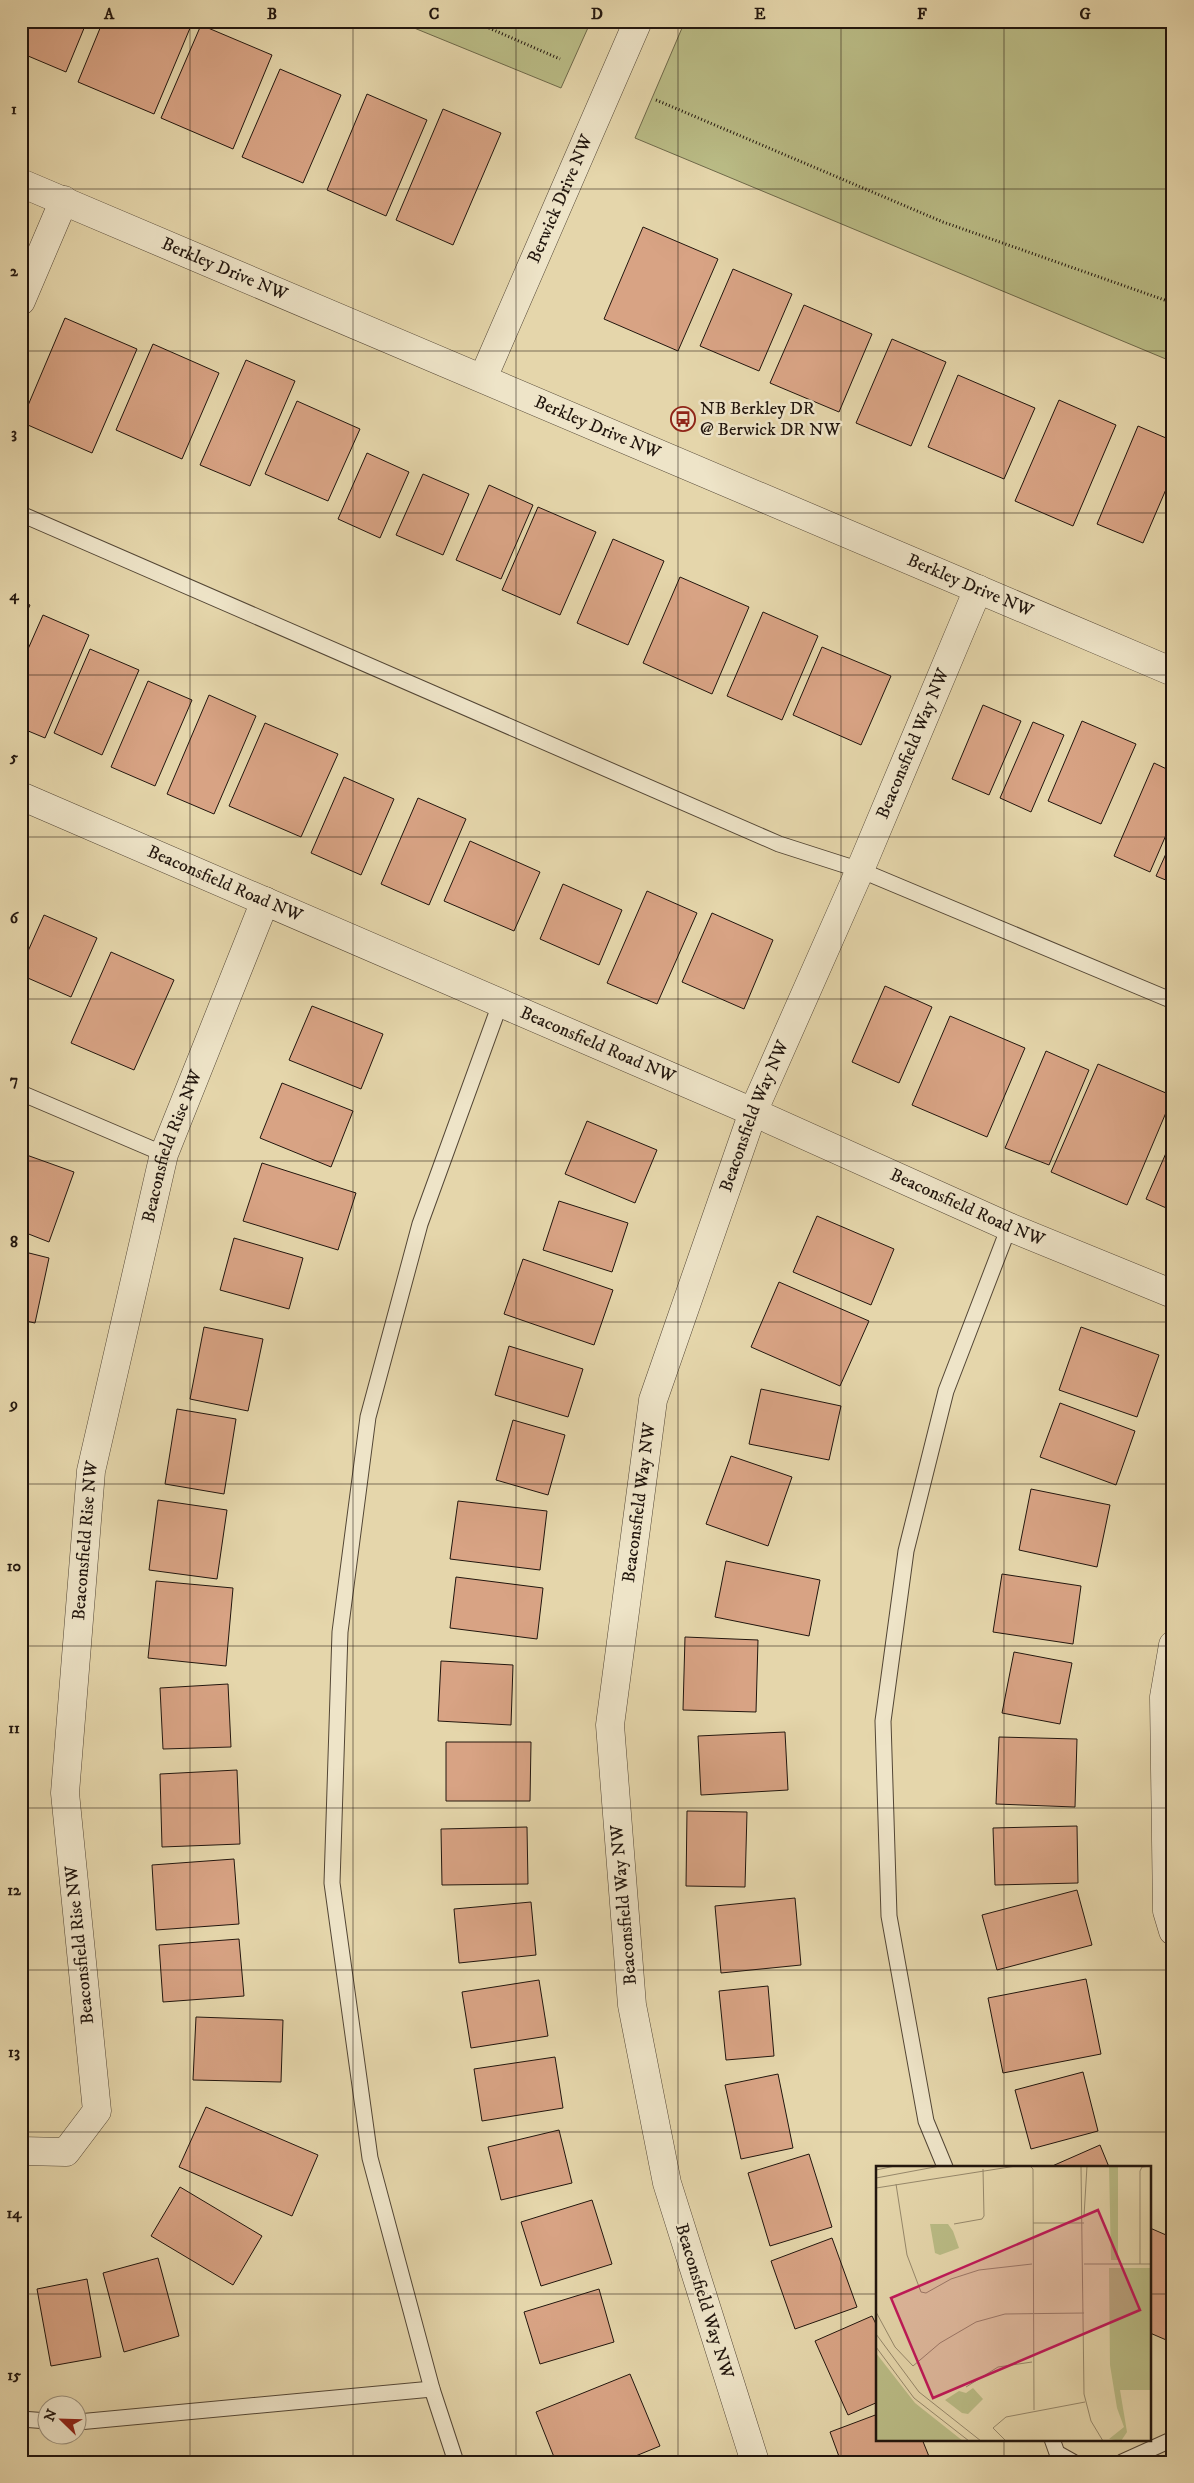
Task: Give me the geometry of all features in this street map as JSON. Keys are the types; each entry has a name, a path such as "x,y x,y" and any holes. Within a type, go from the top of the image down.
{"street":[{"name":"Berwick Drive NW","path":"483,378 638,21"},
{"name":"Berkley Drive NW","path":"21,183 1173,672"},
{"path":"21,301 64,200"},
{"name":"Beaconsfield Way NW","path":"754,2462 668,2183 634,2014 610,1725 652,1400 753,1112 860,870 978,589"},
{"name":"Beaconsfield Road NW","path":"21,796 753,1112 1009,1227 1173,1294"},
{"name":"Beaconsfield Rise NW","path":"21,2151 66,2152 97,2111 65,1793 91,1471 164,1154 265,901"},
{"path":"1173,1645 1164,1697 1167,1911 1173,1931"}],"lane":[{"path":"21,514 779,844 860,870 1173,1001"},
{"path":"456,2462 432,2389 370,2158 332,1883 340,1632 368,1417 420,1224 500,1004"},
{"path":"21,1093 164,1154"},
{"path":"945,2166 926,2121 888,1916 883,1721 906,1550 946,1391 1009,1227"},
{"path":"88,2421 432,2389"},
{"path":"21,2419 38,2420"},
{"path":"1122,2462 1173,2439"},
{"path":"1052,2440 1057,2453 1073,2462"}],"path":[{"path":"473,21 560,59"},
{"path":"656,100 943,222 1173,303"}],"green space":[{"path":"397,21 591,21 561,88"},
{"path":"685,21 1173,21 1173,362 635,138"}],"building":[{"path":"22,21 87,21 66,72 21,53"},
{"path":"103,21 193,21 154,114 78,82"},
{"path":"201,25 272,55 233,149 161,118"},
{"path":"280,69 341,95 303,183 242,157"},
{"path":"367,94 427,120 386,216 327,190"},
{"path":"443,109 501,133 453,245 396,220"},
{"path":"643,227 718,259 678,351 604,319"},
{"path":"733,269 792,294 759,371 700,346"},
{"path":"804,305 872,334 839,412 770,383"},
{"path":"65,318 137,349 92,453 21,422"},
{"path":"892,339 946,362 911,446 856,423"},
{"path":"153,344 219,373 182,459 116,430"},
{"path":"246,360 295,381 250,486 200,465"},
{"path":"958,375 1035,408 1004,479 928,447"},
{"path":"1059,400 1116,425 1073,526 1015,501"},
{"path":"297,401 360,429 328,501 265,474"},
{"path":"1138,426 1173,441 1173,473 1143,543 1097,524"},
{"path":"367,453 409,472 380,538 338,519"},
{"path":"423,474 469,494 443,555 396,535"},
{"path":"489,485 533,505 501,579 456,560"},
{"path":"538,507 596,532 560,615 502,590"},
{"path":"613,539 664,561 628,645 577,623"},
{"path":"680,577 749,607 712,694 643,663"},
{"path":"21,601 30,605 21,625"},
{"path":"763,612 818,636 782,720 727,696"},
{"path":"43,615 89,635 45,738 21,728 21,665"},
{"path":"822,647 891,676 861,745 793,715"},
{"path":"90,649 139,670 102,755 54,733"},
{"path":"148,681 192,700 155,786 111,767"},
{"path":"209,695 256,716 214,814 167,794"},
{"path":"983,705 1021,721 989,795 952,779"},
{"path":"1082,721 1136,744 1101,824 1048,801"},
{"path":"1033,722 1064,735 1031,812 1000,798"},
{"path":"265,723 338,754 301,837 229,806"},
{"path":"1154,763 1173,772 1173,819 1150,872 1114,856"},
{"path":"344,777 394,799 361,875 311,853"},
{"path":"418,798 466,819 429,905 381,884"},
{"path":"1173,838 1173,883 1156,876"},
{"path":"470,841 540,872 514,931 444,901"},
{"path":"563,884 622,910 599,965 540,939"},
{"path":"647,891 697,913 657,1004 607,983"},
{"path":"712,913 773,940 744,1009 682,982"},
{"path":"44,915 97,938 71,997 21,975 21,967"},
{"path":"111,952 174,980 134,1070 71,1043"},
{"path":"885,986 932,1007 899,1083 852,1062"},
{"path":"312,1006 383,1034 361,1089 289,1060"},
{"path":"950,1016 1025,1048 987,1137 912,1105"},
{"path":"1046,1051 1089,1070 1049,1165 1005,1148"},
{"path":"1098,1064 1173,1096 1127,1205 1051,1172"},
{"path":"282,1083 353,1111 331,1167 260,1138"},
{"path":"587,1121 657,1150 635,1203 565,1174"},
{"path":"1173,1137 1173,1211 1146,1199"},
{"path":"21,1153 74,1172 49,1242 21,1231"},
{"path":"262,1163 356,1193 338,1250 243,1221"},
{"path":"559,1201 628,1223 612,1272 543,1250"},
{"path":"817,1216 894,1249 871,1305 793,1272"},
{"path":"234,1238 303,1258 289,1309 220,1290"},
{"path":"21,1251 49,1258 35,1323 21,1320"},
{"path":"523,1259 613,1290 594,1345 504,1314"},
{"path":"779,1282 869,1321 840,1386 751,1347"},
{"path":"204,1327 263,1339 248,1411 190,1399"},
{"path":"1081,1327 1159,1355 1137,1417 1059,1390"},
{"path":"21,1328 27,1329 21,1358"},
{"path":"509,1346 583,1369 568,1417 495,1395"},
{"path":"761,1389 841,1406 829,1460 749,1444"},
{"path":"1060,1403 1135,1431 1116,1485 1040,1457"},
{"path":"177,1409 236,1419 224,1494 165,1484"},
{"path":"513,1420 565,1435 548,1495 496,1480"},
{"path":"731,1456 792,1477 768,1546 706,1524"},
{"path":"1031,1489 1110,1505 1097,1567 1019,1550"},
{"path":"158,1500 227,1510 217,1579 149,1570"},
{"path":"458,1501 547,1511 540,1570 450,1559"},
{"path":"726,1561 820,1580 809,1636 715,1617"},
{"path":"1002,1574 1081,1586 1073,1644 993,1632"},
{"path":"456,1577 543,1588 537,1639 450,1628"},
{"path":"156,1581 233,1588 226,1666 148,1658"},
{"path":"685,1637 758,1640 756,1712 683,1710"},
{"path":"1014,1652 1072,1663 1060,1724 1002,1713"},
{"path":"441,1661 513,1665 511,1725 438,1721"},
{"path":"228,1684 231,1747 163,1749 160,1688"},
{"path":"785,1732 788,1790 701,1795 698,1736"},
{"path":"999,1737 1077,1739 1075,1807 996,1804"},
{"path":"446,1742 531,1742 530,1801 446,1801"},
{"path":"237,1770 240,1844 162,1847 160,1774"},
{"path":"687,1811 747,1812 745,1887 686,1886"},
{"path":"1077,1826 1078,1883 995,1885 993,1828"},
{"path":"527,1827 528,1884 442,1885 441,1829"},
{"path":"234,1859 239,1924 156,1930 152,1865"},
{"path":"1077,1890 1092,1945 997,1970 982,1915"},
{"path":"795,1898 801,1965 721,1973 715,1906"},
{"path":"531,1902 536,1955 459,1963 454,1909"},
{"path":"239,1939 244,1996 163,2002 159,1945"},
{"path":"1086,1979 1101,2054 1003,2073 988,1998"},
{"path":"539,1980 548,2036 471,2048 462,1992"},
{"path":"768,1986 774,2056 726,2060 719,1991"},
{"path":"196,2017 283,2020 281,2082 193,2080"},
{"path":"555,2057 563,2108 482,2121 474,2069"},
{"path":"1083,2072 1098,2131 1031,2149 1015,2090"},
{"path":"778,2074 793,2148 741,2159 725,2085"},
{"path":"206,2107 318,2155 292,2216 179,2167"},
{"path":"559,2130 572,2183 501,2200 488,2147"},
{"path":"1100,2145 1109,2166 1052,2166"},
{"path":"809,2154 832,2227 770,2246 748,2173"},
{"path":"180,2187 262,2236 233,2285 151,2236"},
{"path":"592,2200 612,2264 541,2286 521,2222"},
{"path":"1152,2229 1173,2238 1173,2338 1171,2342 1152,2334"},
{"path":"832,2238 857,2307 795,2329 771,2261"},
{"path":"158,2258 179,2336 124,2352 103,2273"},
{"path":"87,2279 101,2357 51,2366 37,2289"},
{"path":"599,2289 614,2342 540,2364 524,2312"},
{"path":"872,2316 876,2324 876,2403 848,2415 815,2341"},
{"path":"630,2374 660,2446 621,2462 556,2462 536,2412"},
{"path":"876,2415 876,2440 922,2440 930,2459 923,2462 841,2462 830,2432"}],"place":[{"name":"NB Berkley DR @ Berwick DR NW","path":"683,419"}]}
